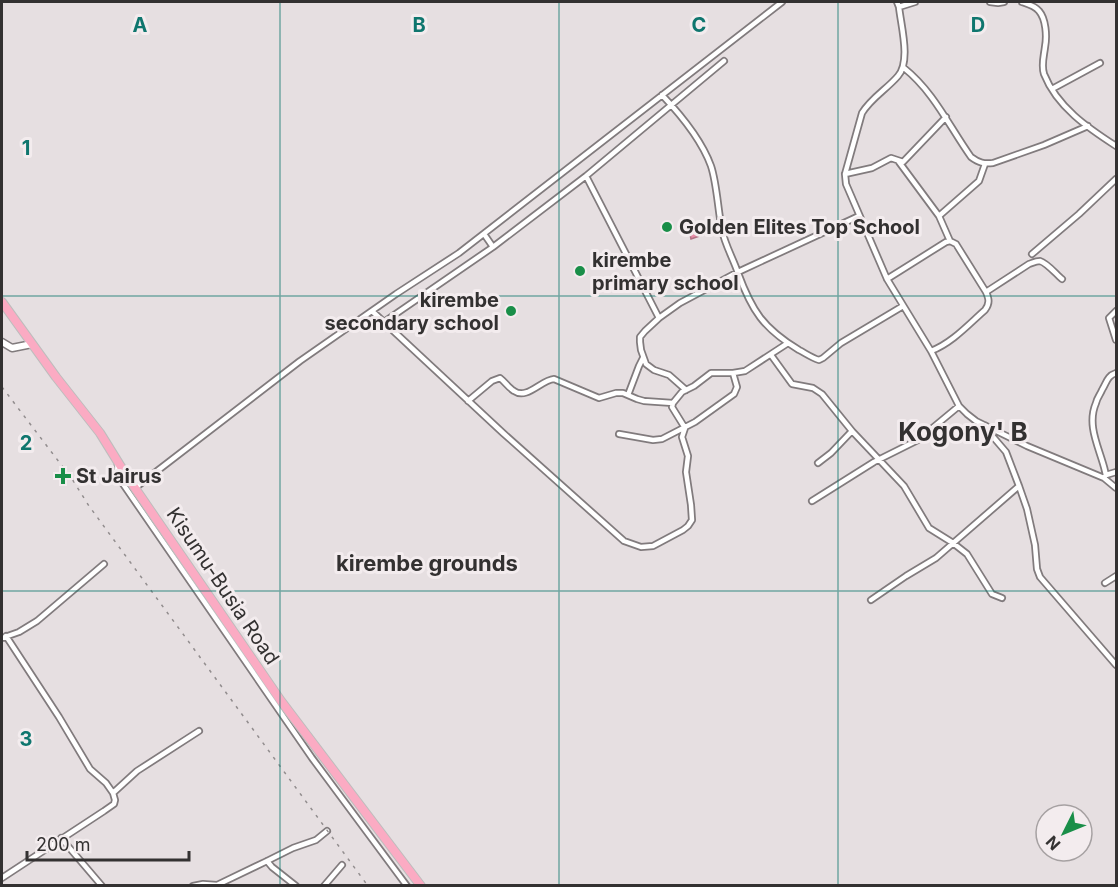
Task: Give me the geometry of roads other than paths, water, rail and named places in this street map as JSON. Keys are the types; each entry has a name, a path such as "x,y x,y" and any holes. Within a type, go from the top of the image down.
{"highway":[{"name":"Kisumu-Busia Road","path":"2,302 100,433 281,701 421,885"}],"street":[{"path":"135,488 300,362 459,253 782,2"},
{"path":"915,2 898,4 905,54 904,68 867,105 862,113 844,174 859,216 887,279 931,351 959,406 976,421 1027,446 1105,477 1116,488"},
{"path":"990,2 1004,2"},
{"path":"1022,2 1039,11 1044,23 1046,42 1042,66 1052,89 1071,113 1116,146"},
{"path":"384,322 493,247 586,176 724,61"},
{"path":"1052,89 1100,63"},
{"path":"904,68 936,102 971,157 985,164 1044,145 1088,126"},
{"path":"662,95 700,145 712,168 722,230 728,249 748,299 761,319 777,336 817,360 821,360 841,343 903,306"},
{"path":"899,162 903,162 946,117"},
{"path":"844,174 872,168 891,159 899,162 939,216 950,241 956,244 986,292 989,300 986,310 960,333 931,351"},
{"path":"939,216 979,181 985,164"},
{"path":"586,176 659,318"},
{"path":"1032,254 1116,179"},
{"path":"686,390 669,375 649,368 640,350 640,337 645,331 680,303 738,272 859,216"},
{"path":"484,234 493,247"},
{"path":"887,279 950,241"},
{"path":"986,292 1035,261 1040,261 1062,279"},
{"path":"372,311 624,541 641,547 662,542 683,530 692,520 692,505 686,472 688,456 682,437 685,428"},
{"path":"1116,311 1109,318 1116,340"},
{"path":"2,342 12,348 32,345"},
{"path":"685,428 672,407 680,394 714,372 733,373 745,370 788,343"},
{"path":"771,355 792,384 813,388 822,394 852,431 904,486 928,528 967,554 992,594 1002,598"},
{"path":"628,395 643,358"},
{"path":"619,434 653,440 662,439 685,428 734,394 737,387 733,373"},
{"path":"1105,477 1104,465 1092,427 1093,412 1108,377 1116,374"},
{"path":"468,401 492,381 500,378 520,394 525,394 549,379 554,379 599,398 623,393 644,401 673,403"},
{"path":"812,501 879,460 918,440 959,406"},
{"path":"986,426 1006,452 1020,486 1033,536 1040,577 1116,665"},
{"path":"818,463 852,431"},
{"path":"118,462 117,472 123,484 312,758 407,885"},
{"path":"1105,477 1116,472"},
{"path":"871,600 936,558 1020,486"},
{"path":"2,878 114,804 113,793 106,783 90,769 59,717 4,637 19,632 37,621 104,564"},
{"path":"1105,583 1116,576"},
{"path":"113,793 137,771 199,731"},
{"path":"193,885 217,885 293,848 316,840 327,831"},
{"path":"61,838 102,885"},
{"path":"267,861 296,885"},
{"path":"324,885 342,865"}],"railway":[{"path":"2,387 72,479 89,506 368,886"}],"place":[{"name":"Golden Elites Top School","path":"667,227"},
{"name":"kirembe primary school","path":"580,271"},
{"name":"kirembe secondary school","path":"511,311"},
{"name":"St Jairus","path":"63,476"}],"district":[{"name":"Kogony' B","path":"963,431"},
{"name":"kirembe grounds","path":"427,563"}]}
